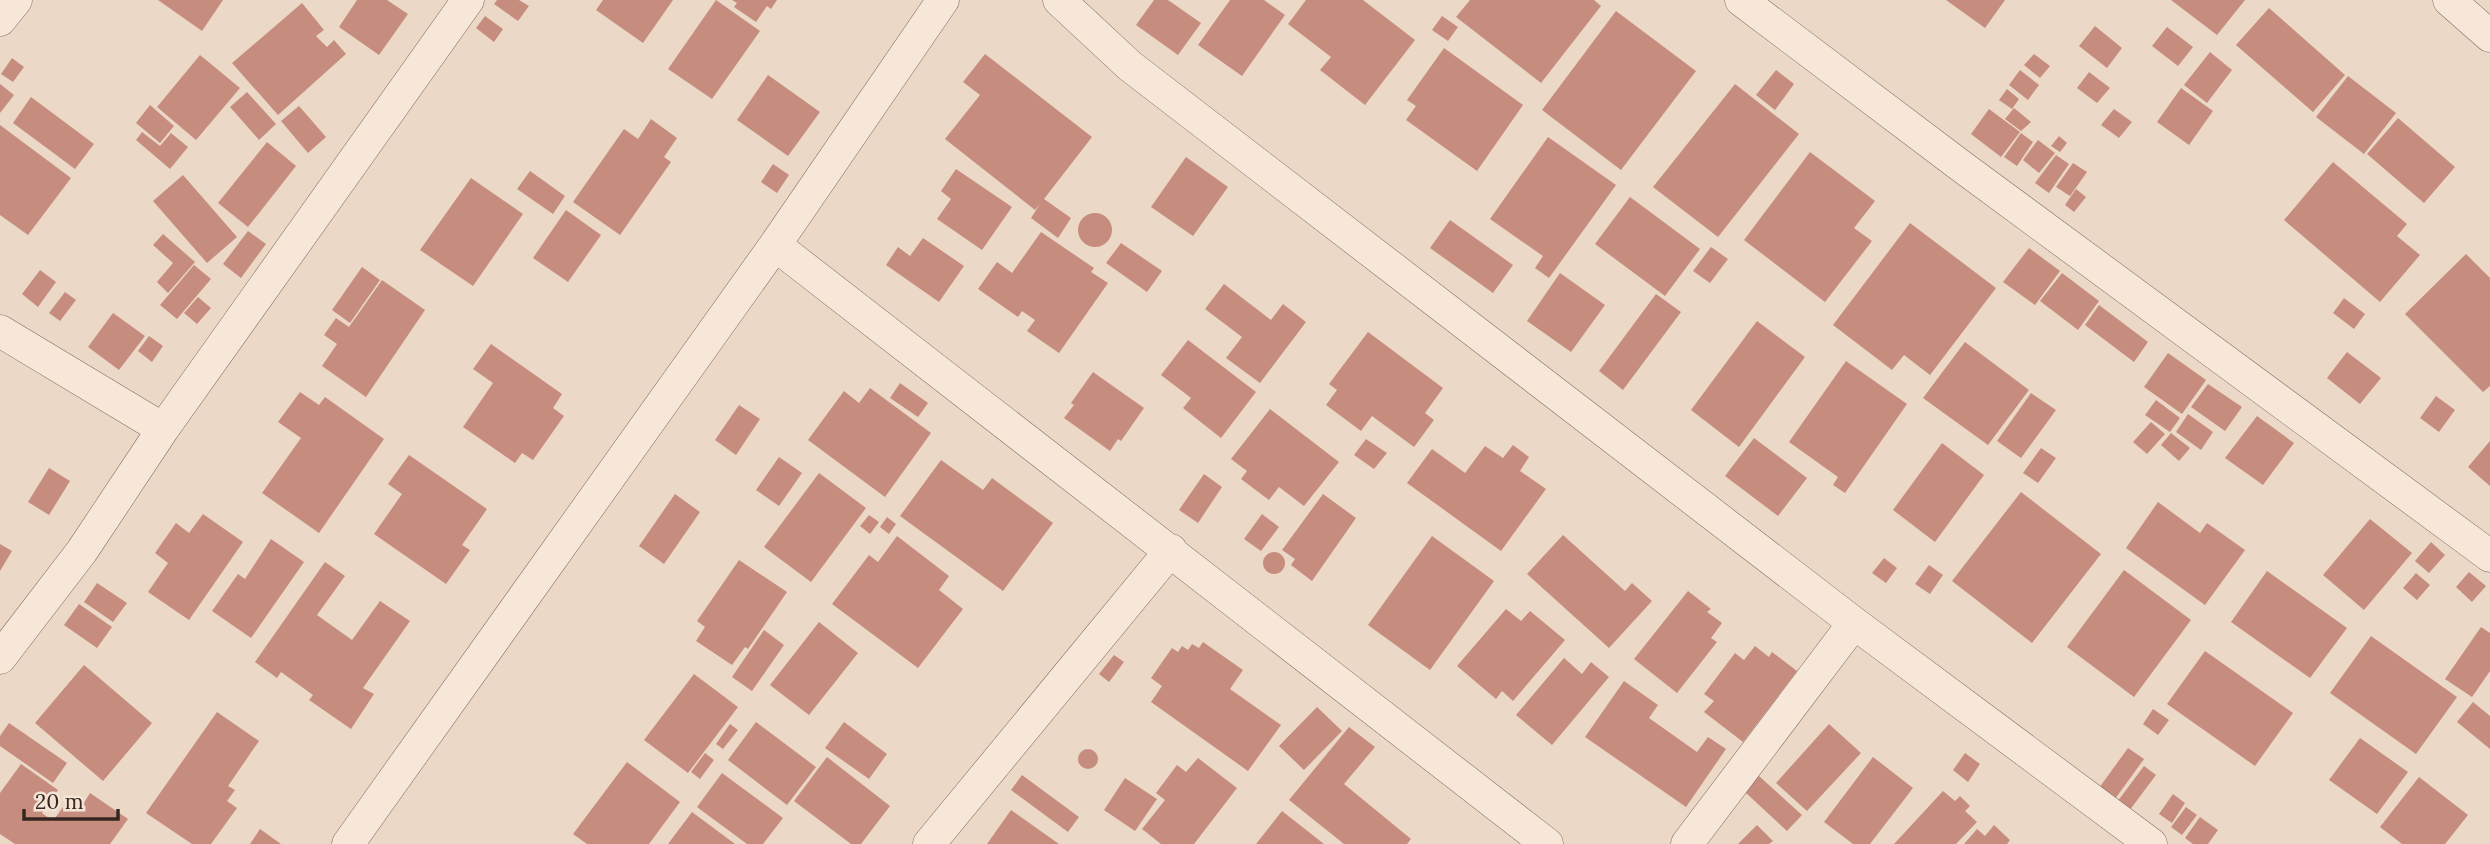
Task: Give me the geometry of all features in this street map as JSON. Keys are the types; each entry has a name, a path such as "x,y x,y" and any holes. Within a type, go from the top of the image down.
{"street":[{"path":"0,20 16,0"},
{"path":"0,658 82,551 163,429 468,0"},
{"path":"348,844 775,245 943,0"},
{"path":"1059,0 1130,66 1854,623 2151,844"},
{"path":"1741,0 1961,166 2490,556"},
{"path":"2449,0 2490,36"},
{"path":"775,245 1171,551 1512,832 1547,844"},
{"path":"0,331 163,429"},
{"path":"929,844 1171,551"},
{"path":"1687,844 1854,623"}],"building":[{"path":"158,0 223,0 202,31"},
{"path":"357,0 387,0 408,14 379,55 339,27"},
{"path":"497,0 519,0 529,6 518,21 494,4"},
{"path":"603,0 673,0 643,43 596,10"},
{"path":"716,0 760,31 712,99 668,69"},
{"path":"732,0 777,0 771,9 767,6 756,22 734,7 737,3"},
{"path":"1154,0 1168,0 1201,23 1178,55 1136,25"},
{"path":"1230,0 1264,0 1285,15 1242,76 1198,45"},
{"path":"1306,0 1363,0 1415,40 1365,105 1320,70 1331,57 1288,24"},
{"path":"1470,0 1594,0 1601,6 1541,83 1456,17"},
{"path":"1946,0 2005,0 1985,28"},
{"path":"2171,0 2245,0 2217,35"},
{"path":"302,3 324,30 316,36 327,47 334,40 346,54 278,115 232,63"},
{"path":"2269,8 2345,75 2313,112 2236,45"},
{"path":"1616,11 1696,71 1621,170 1542,110"},
{"path":"485,16 503,29 494,42 476,28"},
{"path":"1442,16 1458,27 1448,41 1432,30"},
{"path":"2095,26 2122,48 2107,68 2079,46"},
{"path":"2167,27 2193,47 2178,66 2152,46"},
{"path":"1444,48 1523,105 1477,171 1406,120 1416,106 1407,100"},
{"path":"2210,52 2232,70 2207,103 2184,85"},
{"path":"985,54 1092,137 1044,199 1071,218 1058,238 1031,218 1040,204 1035,210 945,139 980,95 963,82"},
{"path":"2034,54 2050,66 2040,78 2024,65"},
{"path":"200,55 240,88 196,140 157,107"},
{"path":"12,58 24,67 13,82 1,74"},
{"path":"1776,70 1794,84 1775,110 1756,95"},
{"path":"2020,70 2039,85 2028,100 2009,85"},
{"path":"2089,72 2110,88 2097,103 2077,88"},
{"path":"768,75 820,112 788,156 737,120"},
{"path":"2348,76 2396,113 2364,154 2316,117"},
{"path":"0,84 14,95 0,113"},
{"path":"1735,84 1799,134 1718,237 1653,187"},
{"path":"2181,88 2213,111 2189,145 2157,122"},
{"path":"2007,89 2019,99 2012,109 1999,100"},
{"path":"247,92 276,124 259,140 230,107"},
{"path":"31,97 94,144 75,169 13,123"},
{"path":"150,105 174,126 160,143 136,123"},
{"path":"299,106 326,137 308,153 281,121"},
{"path":"2014,108 2031,122 2021,131 2005,119"},
{"path":"1989,109 2020,132 2001,157 1971,134"},
{"path":"2114,109 2132,122 2119,138 2101,125"},
{"path":"2398,118 2455,167 2424,203 2367,154"},
{"path":"651,119 677,138 664,157 671,162 620,235 573,202 624,129 638,139"},
{"path":"0,125 71,178 28,235 0,215"},
{"path":"142,132 160,146 171,133 188,147 170,169 136,140"},
{"path":"2021,133 2033,142 2017,166 2004,157"},
{"path":"2059,136 2067,143 2060,152 2051,146"},
{"path":"1548,137 1616,185 1549,278 1535,268 1543,256 1490,219"},
{"path":"2038,140 2055,153 2039,173 2023,160"},
{"path":"267,142 296,166 248,227 218,203"},
{"path":"1810,152 1875,201 1854,228 1872,241 1825,302 1744,240"},
{"path":"2056,155 2069,164 2049,193 2035,183"},
{"path":"1186,157 1228,187 1193,236 1151,207"},
{"path":"2333,162 2407,224 2397,236 2420,255 2380,302 2284,220"},
{"path":"2073,163 2087,172 2070,196 2056,187"},
{"path":"773,164 789,175 777,193 761,182"},
{"path":"956,169 1012,207 982,250 937,219 951,199 941,191"},
{"path":"530,171 565,196 553,214 517,189"},
{"path":"183,175 237,237 207,263 153,201"},
{"path":"471,178 523,214 473,286 420,250"},
{"path":"2076,189 2086,197 2074,212 2065,205"},
{"path":"1630,197 1700,249 1665,296 1595,244"},
{"path":"566,210 601,235 568,282 533,258"},
{"path":"1095,213 1107,218 1112,230 1107,242 1095,247 1083,242 1078,230 1083,218"},
{"path":"1450,220 1513,265 1493,293 1430,248"},
{"path":"1910,223 1996,288 1930,375 1904,355 1892,370 1833,325"},
{"path":"248,231 266,244 241,278 223,264"},
{"path":"1041,232 1094,268 1091,272 1108,283 1059,353 1027,331 1035,320 1022,311 1018,317 978,289 997,262 1012,273"},
{"path":"163,234 195,262 168,293 157,282 173,263 153,245"},
{"path":"923,238 964,266 939,302 886,265 898,247 910,256"},
{"path":"1121,243 1162,271 1147,292 1106,263"},
{"path":"1711,247 1728,259 1710,283 1693,271"},
{"path":"2029,248 2060,271 2035,305 2003,282"},
{"path":"2466,254 2490,278 2490,386 2483,392 2405,314"},
{"path":"194,265 211,279 177,319 160,305"},
{"path":"362,267 380,280 350,323 332,310"},
{"path":"40,270 56,282 38,307 22,294"},
{"path":"1560,273 1605,305 1571,352 1527,321"},
{"path":"2062,273 2099,301 2078,330 2040,301"},
{"path":"382,280 425,310 366,397 322,366 337,344 324,335 336,318 349,327"},
{"path":"1224,284 1271,320 1283,304 1306,322 1260,383 1226,358 1242,337 1205,309"},
{"path":"65,292 76,300 60,321 49,313"},
{"path":"1656,294 1681,312 1623,390 1599,371"},
{"path":"198,297 211,308 197,324 184,313"},
{"path":"2344,298 2365,314 2354,329 2333,313"},
{"path":"2099,305 2148,342 2134,362 2085,325"},
{"path":"113,313 145,336 119,370 88,347"},
{"path":"1757,321 1805,357 1739,447 1691,410"},
{"path":"1368,332 1443,388 1425,413 1434,420 1414,447 1372,416 1361,431 1326,405 1337,390 1329,384"},
{"path":"149,336 163,346 152,362 138,351"},
{"path":"1188,340 1256,392 1221,438 1183,408 1191,398 1161,375"},
{"path":"1965,342 2029,390 1988,445 1923,398"},
{"path":"491,344 562,394 553,408 564,416 533,460 522,453 515,463 463,427 493,383 473,369"},
{"path":"2347,352 2381,378 2360,404 2327,378"},
{"path":"2168,353 2206,380 2182,414 2144,387"},
{"path":"1846,361 1907,404 1845,493 1833,485 1838,477 1789,442"},
{"path":"1093,372 1144,408 1121,441 1118,439 1110,451 1064,418"},
{"path":"900,383 928,403 918,417 890,398"},
{"path":"2208,384 2242,407 2225,431 2191,407"},
{"path":"870,388 931,433 885,497 808,440 844,391 859,403"},
{"path":"300,392 319,405 325,397 384,439 319,533 262,493 301,438 278,422"},
{"path":"2031,393 2056,410 2021,458 1997,441"},
{"path":"2436,396 2455,410 2439,432 2420,418"},
{"path":"2156,400 2180,418 2170,432 2145,415"},
{"path":"739,405 760,419 736,455 715,440"},
{"path":"1270,409 1339,462 1304,506 1279,487 1269,500 1241,479 1247,471 1231,459"},
{"path":"2188,414 2213,432 2201,450 2176,432"},
{"path":"2257,416 2294,443 2263,485 2225,458"},
{"path":"2151,422 2165,434 2147,454 2133,442"},
{"path":"2171,433 2190,448 2179,461 2161,445"},
{"path":"1754,438 1807,478 1778,516 1725,476"},
{"path":"1366,439 1387,453 1374,469 1354,455"},
{"path":"2490,441 2490,486 2468,467"},
{"path":"1942,443 1984,475 1935,542 1893,510"},
{"path":"1513,445 1529,457 1520,471 1546,489 1501,551 1407,483 1432,449 1465,473 1485,446 1503,458"},
{"path":"2041,448 2056,458 2038,483 2023,473"},
{"path":"409,455 487,509 462,545 470,550 446,584 374,534 402,494 388,484"},
{"path":"779,457 802,473 779,506 756,490"},
{"path":"941,460 983,490 992,478 1053,523 1003,591 900,516"},
{"path":"49,468 70,481 49,515 28,502"},
{"path":"819,473 866,508 811,582 764,547"},
{"path":"1204,474 1222,487 1198,523 1179,510"},
{"path":"2021,492 2101,554 2032,643 1952,581"},
{"path":"675,494 700,512 664,564 639,546"},
{"path":"1323,494 1356,518 1312,581 1291,565 1295,559 1282,550"},
{"path":"2158,502 2200,533 2207,523 2245,550 2205,605 2126,548"},
{"path":"203,514 243,542 189,620 148,592 168,563 155,553 176,523 189,533"},
{"path":"1262,514 1279,527 1261,551 1244,539"},
{"path":"869,515 879,522 870,534 860,526"},
{"path":"887,517 896,524 889,534 880,527"},
{"path":"2370,519 2412,553 2364,610 2323,575"},
{"path":"1563,535 1625,591 1632,583 1652,601 1609,648 1527,574"},
{"path":"897,536 949,576 939,590 963,609 918,668 832,604 869,555 878,562"},
{"path":"1432,536 1494,581 1430,670 1368,625"},
{"path":"271,539 304,562 251,638 212,611 238,574 245,579"},
{"path":"2431,542 2445,555 2429,573 2415,561"},
{"path":"0,544 12,551 0,571"},
{"path":"1274,552 1282,555 1285,563 1282,571 1274,574 1266,571 1263,563 1266,555"},
{"path":"1884,558 1897,568 1886,583 1872,573"},
{"path":"739,560 787,592 748,649 745,647 732,665 696,641 705,627 697,621"},
{"path":"325,562 345,576 317,615 352,640 380,601 410,621 363,688 374,694 351,729 309,700 313,695 281,672 277,678 255,662"},
{"path":"1929,565 1943,575 1930,594 1915,584"},
{"path":"2124,570 2191,620 2134,697 2067,647"},
{"path":"2267,571 2347,628 2310,678 2231,622"},
{"path":"2469,572 2486,586 2472,602 2456,587"},
{"path":"2416,573 2430,585 2417,600 2403,588"},
{"path":"97,583 127,603 113,622 84,602"},
{"path":"1688,591 1711,609 1707,612 1722,623 1711,638 1717,642 1677,693 1634,659"},
{"path":"79,604 112,627 97,648 64,625"},
{"path":"1506,609 1521,621 1530,611 1565,640 1513,701 1502,691 1496,699 1457,666"},
{"path":"819,622 858,653 809,715 770,685"},
{"path":"2481,627 2490,633 2490,671 2472,697 2445,679"},
{"path":"764,630 784,645 752,691 732,677"},
{"path":"2371,636 2457,697 2416,754 2330,693"},
{"path":"1203,642 1243,670 1230,689 1281,725 1248,771 1151,702 1162,686 1151,678 1172,648 1178,652 1182,646 1188,650 1192,644 1199,648"},
{"path":"1755,646 1769,657 1772,652 1797,671 1743,742 1704,712 1714,701 1704,694 1735,653 1744,660"},
{"path":"2205,651 2293,713 2255,766 2167,704"},
{"path":"1114,655 1124,662 1109,682 1099,674"},
{"path":"1564,658 1582,674 1591,662 1609,677 1552,745 1516,715"},
{"path":"84,665 152,723 103,781 35,723"},
{"path":"694,674 738,707 688,773 644,740"},
{"path":"1624,681 1658,705 1649,718 1697,752 1708,737 1726,749 1686,807 1585,737"},
{"path":"2473,702 2490,716 2490,749 2457,722"},
{"path":"1317,707 1342,731 1304,770 1279,746"},
{"path":"2153,709 2169,720 2158,735 2143,724"},
{"path":"217,712 259,741 228,786 235,790 227,801 237,808 211,844 192,844 146,813"},
{"path":"756,722 816,767 787,805 728,760"},
{"path":"844,722 887,754 869,779 825,748"},
{"path":"9,723 67,763 53,783 0,746 0,736"},
{"path":"730,724 738,730 723,749 716,744"},
{"path":"1829,724 1861,753 1807,811 1776,783"},
{"path":"1349,727 1375,747 1344,784 1411,839 1407,844 1344,844 1289,800"},
{"path":"2360,738 2408,772 2377,814 2329,780"},
{"path":"2128,748 2144,759 2115,799 2099,788"},
{"path":"1088,749 1095,752 1098,759 1095,766 1088,769 1081,766 1078,759 1081,752"},
{"path":"705,753 714,760 700,779 691,772"},
{"path":"1965,753 1980,764 1968,782 1953,770"},
{"path":"827,757 890,806 861,844 851,844 794,801"},
{"path":"1873,757 1913,788 1870,844 1853,844 1824,822"},
{"path":"1198,758 1237,788 1194,844 1161,844 1142,829 1165,800 1156,793 1177,765 1186,772"},
{"path":"627,762 680,802 649,844 587,844 573,834"},
{"path":"21,764 58,790 42,813 53,821 70,797 82,806 90,793 128,819 110,844 15,844 0,834 0,793"},
{"path":"2144,766 2156,775 2129,811 2117,802"},
{"path":"722,773 783,818 763,844 747,844 697,807"},
{"path":"1022,775 1079,817 1068,832 1011,790"},
{"path":"1759,776 1802,815 1787,831 1745,792"},
{"path":"2419,777 2468,815 2445,844 2402,844 2380,827"},
{"path":"1125,778 1157,799 1135,831 1104,810"},
{"path":"1943,791 1955,801 1960,796 1970,806 1965,811 1977,822 1956,844 1894,844"},
{"path":"2173,794 2185,803 2172,823 2159,814"},
{"path":"2186,807 2197,815 2182,835 2171,827"},
{"path":"1011,810 1059,844 987,844"},
{"path":"1282,811 1324,844 1256,844"},
{"path":"692,812 735,844 668,844"},
{"path":"2200,817 2218,830 2208,844 2193,844 2185,838"},
{"path":"1757,825 1773,841 1769,844 1738,844"},
{"path":"1994,825 2010,840 2007,844 1964,844 1977,829 1985,836"},
{"path":"260,829 281,844 250,844"}]}
